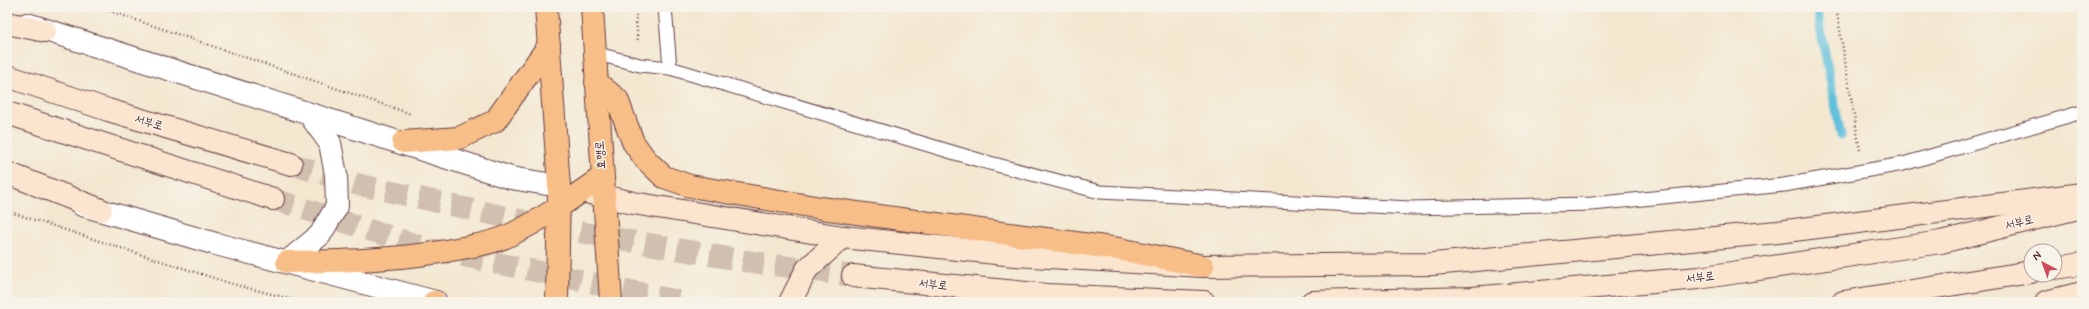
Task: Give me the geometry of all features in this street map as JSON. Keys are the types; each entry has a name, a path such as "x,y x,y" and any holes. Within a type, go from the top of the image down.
{"main road":[{"path":"546,7 559,196 557,302"},
{"name":"효행로","path":"592,7 611,302"},
{"path":"7,23 45,31"},
{"path":"403,142 459,138 495,121 549,45"},
{"name":"서부로","path":"7,76 108,110 292,164"},
{"path":"596,82 617,99 633,142 646,160 664,177 690,186 821,208 1119,249 1203,266"},
{"path":"7,113 273,199"},
{"path":"7,173 101,210"},
{"path":"286,262 371,260 429,255 457,249 512,235 559,196 603,186 633,203 843,237 1015,255 1203,266 1433,264 1778,232 2082,194"},
{"name":"서부로","path":"1312,302 1472,298 1698,278 1941,242 2082,207"},
{"path":"790,302 807,269 843,237"},
{"path":"2063,267 2082,264"},
{"path":"1843,302 2023,273"},
{"name":"서부로","path":"853,276 1047,295 1204,302"},
{"path":"2046,302 2082,293"}],"street":[{"path":"7,17 45,31 403,142 511,178 559,196"},
{"path":"286,262 320,235 337,206 336,175 330,142 310,114"},
{"path":"7,184 435,302"}],"lane":[{"path":"665,7 670,68"},
{"path":"594,53 640,65 670,68 982,161 1100,192 1410,208 1592,204 1784,185 1903,164 2082,112"}],"path":[{"path":"98,7 413,115"},
{"path":"1836,7 1863,171"},
{"path":"7,211 229,283 302,302"}],"waterway":[{"path":"1816,7 1841,136"}],"tunnel":[{"path":"291,164 356,184 551,227 745,261 853,276"},
{"path":"273,199 426,248 683,302"}]}
